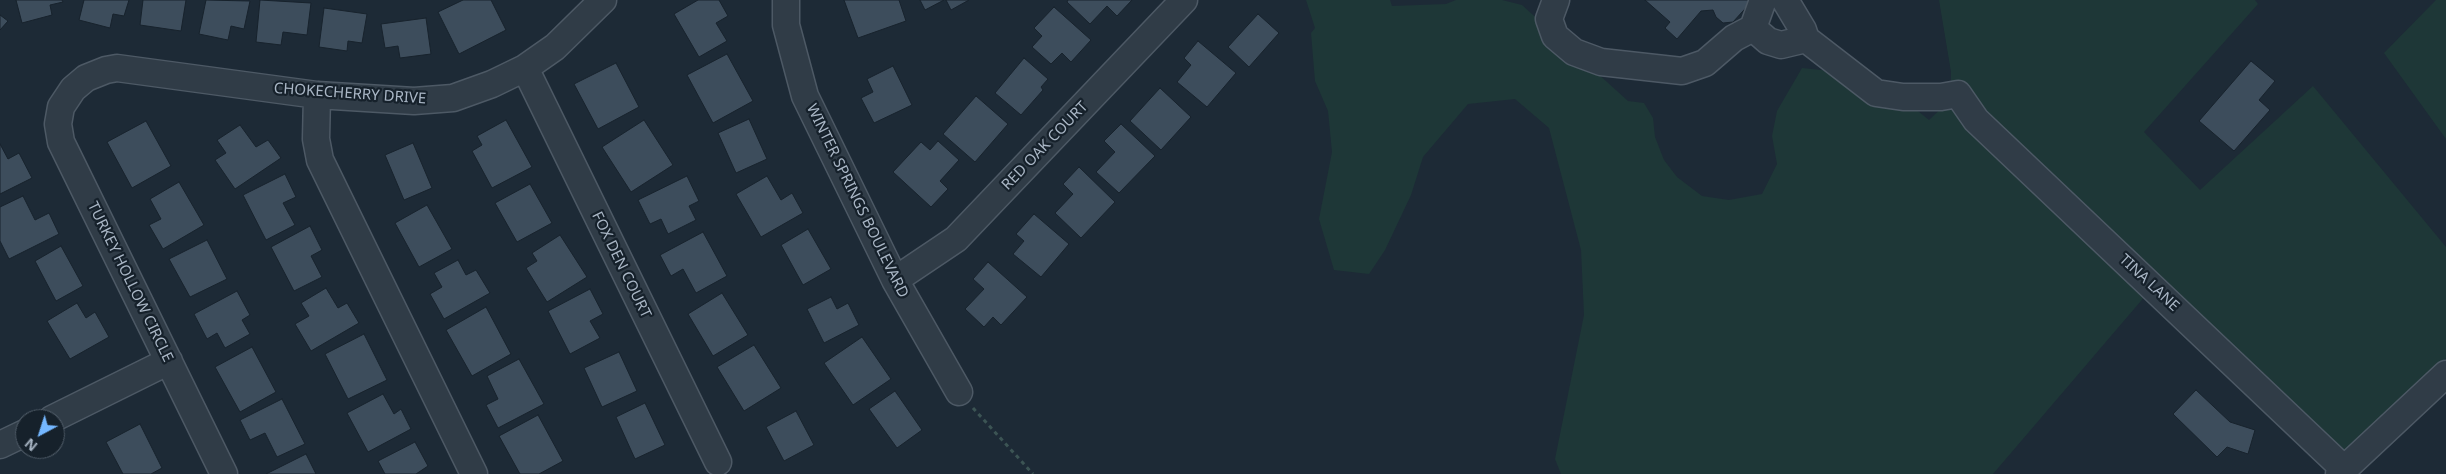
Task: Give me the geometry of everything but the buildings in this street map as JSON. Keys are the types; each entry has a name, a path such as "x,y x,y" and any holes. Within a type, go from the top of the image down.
{"street":[{"name":"CHOKECHERRY DRIVE","path":"73,89 86,78 117,68 317,95 414,101 453,98 492,84 525,68 555,47 603,0"},
{"name":"WINTER SPRINGS BOULEVARD","path":"786,0 786,25 805,96 894,280 959,392"},
{"name":"RED OAK COURT","path":"894,280 956,239 1184,0"},
{"path":"1556,0 1549,19 1555,36 1574,52 1601,62 1682,71 1705,63 1734,38 1754,28 1763,0"},
{"path":"1754,28 1768,41 1781,45 1806,39 1803,30 1785,0"},
{"name":"TINA LANE","path":"1806,39 1876,92 1903,97 1958,94 1976,120 2341,471"},
{"name":"FOX DEN COURT","path":"525,68 718,462"},
{"name":"TURKEY HOLLOW CIRCLE","path":"73,89 61,107 58,124 61,142 224,474"},
{"path":"317,95 316,139 320,160 474,474"},
{"path":"65,413 169,361"},
{"path":"2341,471 2446,374"},
{"path":"0,445 15,437"}],"path":[{"path":"959,392 1033,474"}],"green space":[{"path":"1306,0 1390,0 1392,6 1446,4 1456,0 1502,0 1522,5 1628,101 1644,103 1653,118 1655,137 1664,160 1677,177 1702,196 1729,200 1762,194 1777,164 1772,136 1777,111 1802,68 1840,72 1903,99 1929,120 1950,100 2146,295 1993,474 1561,474 1555,459 1584,315 1581,250 1549,128 1515,99 1468,104 1423,157 1411,195 1385,250 1369,274 1334,270 1319,219 1332,152 1328,111 1315,81 1311,33 1315,28"},
{"path":"1939,0 2255,0 2258,4 2144,132 2200,190 2313,86 2446,247 2446,358 2414,392 2345,456 1983,113 1961,80 1951,88 1951,72"},
{"path":"2436,0 2446,0 2446,139 2384,53"}]}
